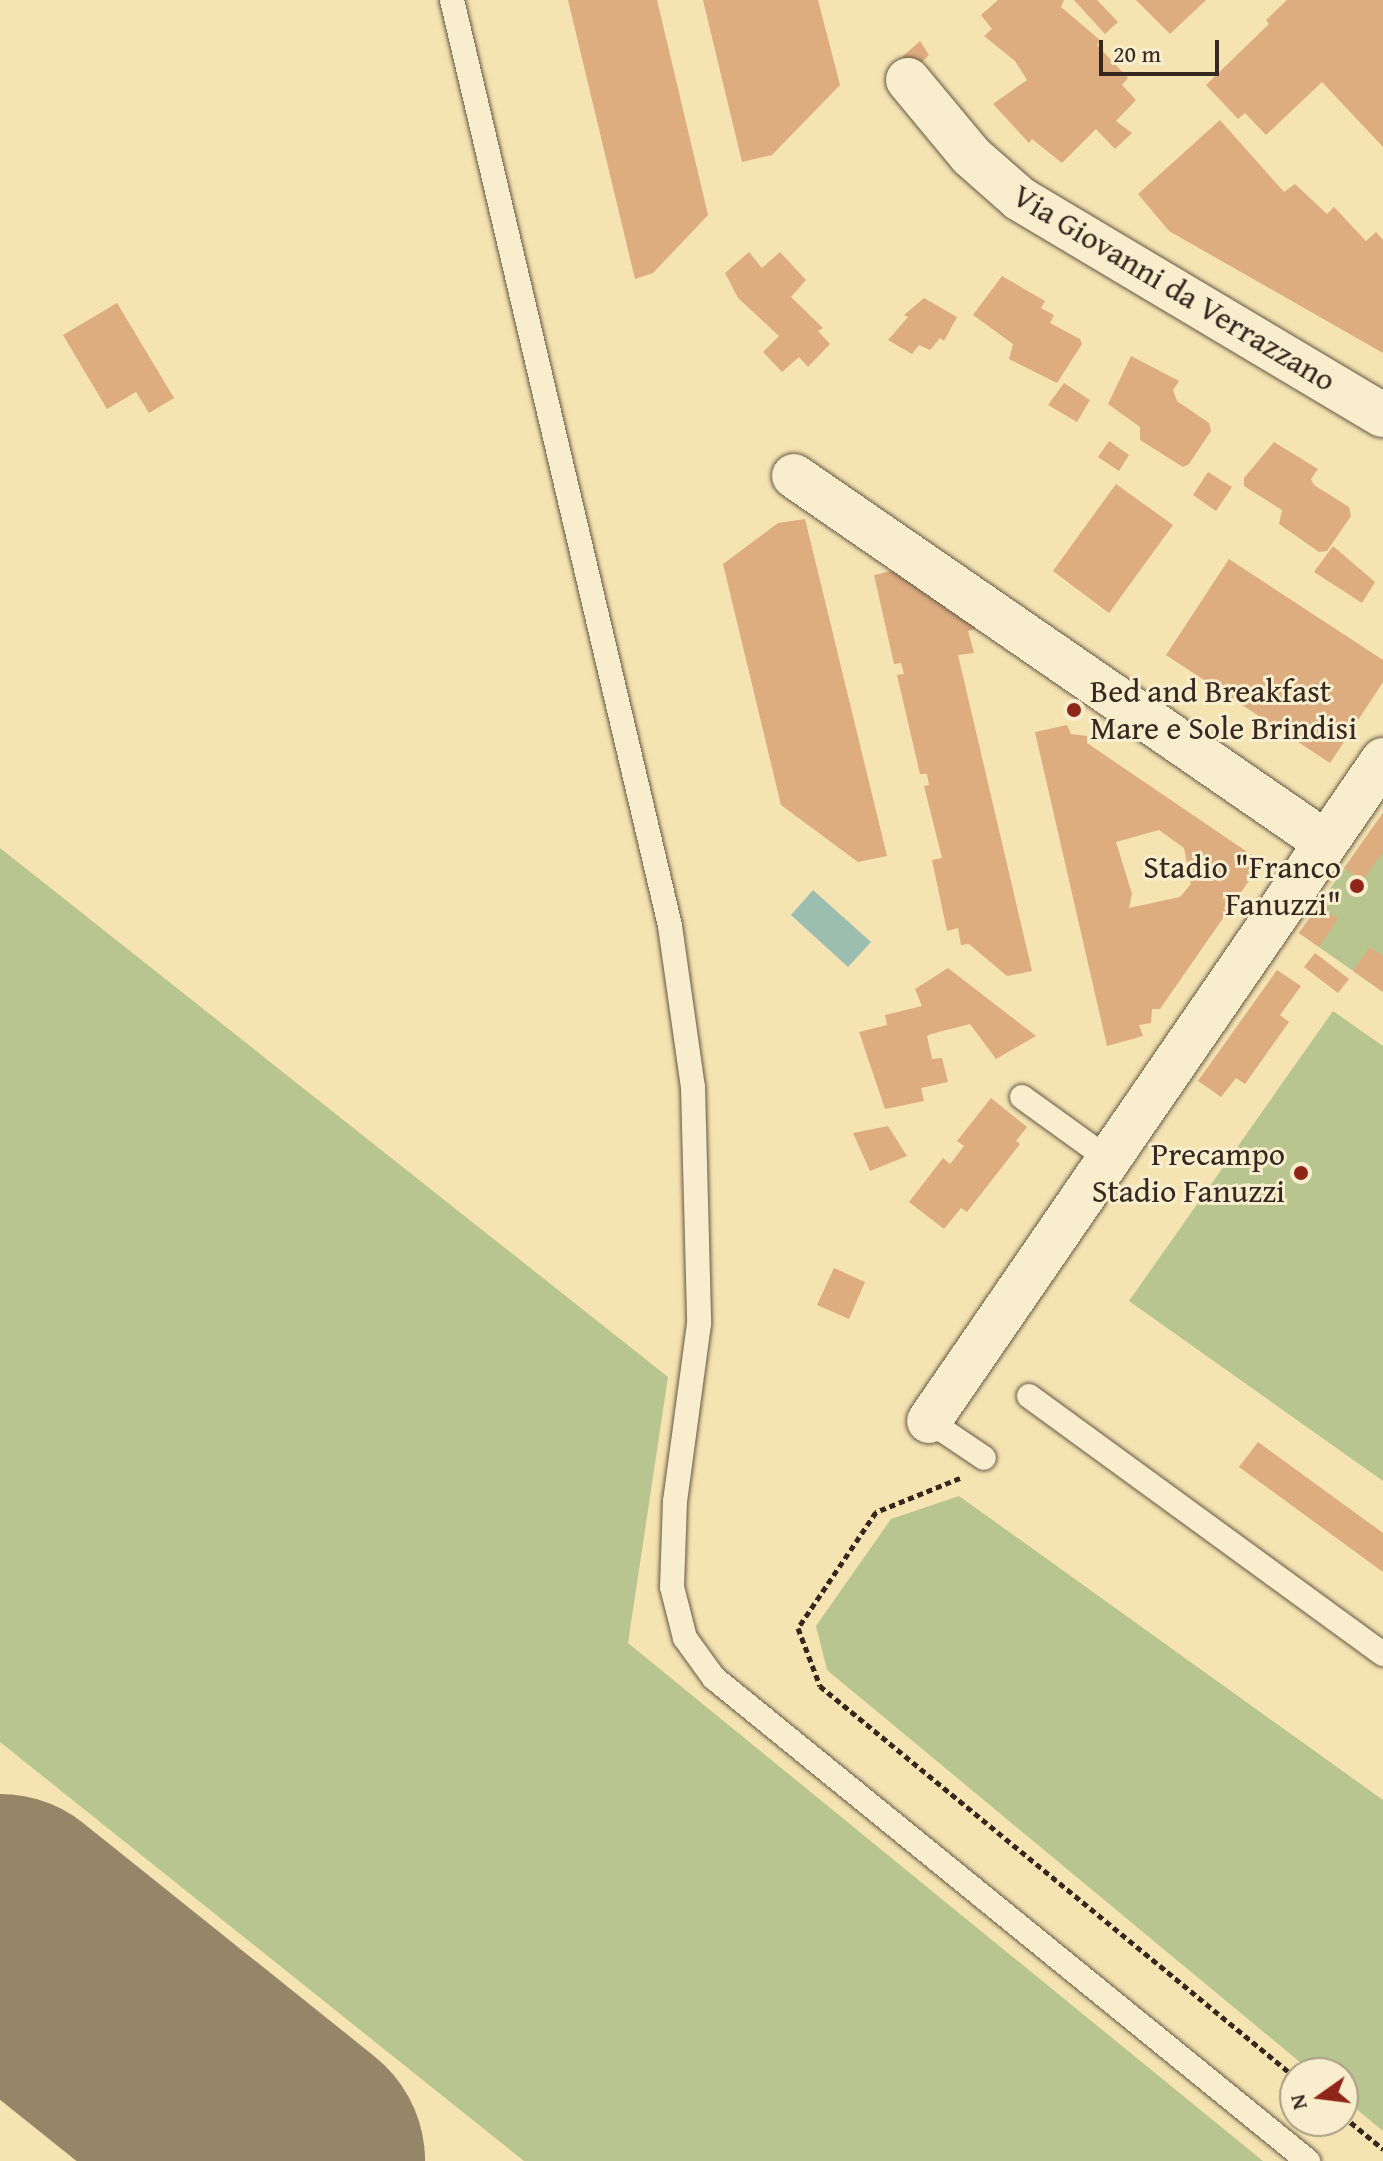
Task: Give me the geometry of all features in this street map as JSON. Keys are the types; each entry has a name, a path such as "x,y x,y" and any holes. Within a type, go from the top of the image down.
{"street":[{"name":"Via Giovanni da Verrazzano","path":"908,80 971,156 1020,199 1383,415"},
{"path":"794,476 1325,842"},
{"path":"929,1421 1383,760"}],"lane":[{"path":"452,0 666,911 691,1072 699,1324 675,1501 672,1587 685,1638 714,1678 1308,2161"},
{"path":"1022,1097 1108,1159"},
{"path":"1029,1396 1383,1654"},
{"path":"929,1421 979,1465"}],"path":[{"path":"979,1465 876,1512 798,1628 820,1686 1279,2064"},
{"path":"1359,2129 1383,2149"}],"green space":[{"name":"Stadio \"Franco Fanuzzi\"","path":"1383,813 1383,992 1299,933"},
{"path":"0,848 668,1377 628,1643 1263,2161 524,2161 0,1742"},
{"name":"Precampo Stadio Fanuzzi","path":"1333,1011 1383,1046 1383,1481 1129,1301"},
{"path":"959,1496 1383,1800 1383,2131 1359,2111 1359,2057 1294,2057 827,1670 816,1626 891,1519"}],"shaded area":[{"path":"813,890 871,942 848,967 791,915"}],"building":[{"path":"568,0 657,0 708,215 653,273 635,279"},
{"path":"703,0 818,0 840,85 772,155 742,162"},
{"path":"998,0 1064,0 1061,7 1101,41 1097,45 1128,78 1122,85 1136,100 1116,121 1132,133 1115,149 1096,129 1062,163 1032,139 1029,143 993,104 1027,80 1015,61 984,36 992,29 981,15"},
{"path":"1074,0 1097,0 1118,22 1105,34"},
{"path":"1136,0 1206,0 1170,34"},
{"path":"1287,0 1383,0 1383,147 1322,82 1266,135 1245,113 1238,119 1206,85 1269,24 1266,20"},
{"path":"920,41 929,55 914,70 902,57"},
{"path":"1220,120 1284,192 1295,184 1327,214 1334,207 1366,241 1376,232 1383,240 1383,353 1169,231 1138,194"},
{"path":"749,252 762,268 780,252 806,280 791,297 823,328 818,331 830,344 808,367 799,357 782,372 763,352 779,336 738,298 725,273"},
{"path":"1002,276 1045,301 1041,308 1054,315 1050,323 1080,339 1082,344 1057,383 1009,359 1013,344 973,315"},
{"path":"924,298 957,317 944,341 940,338 930,350 919,345 912,354 888,340 908,317 904,315"},
{"path":"117,303 174,398 149,413 136,392 107,409 63,335"},
{"path":"1131,356 1179,381 1173,390 1177,401 1209,423 1211,431 1189,464 1183,467 1140,440 1140,427 1108,404"},
{"path":"1064,383 1090,400 1077,422 1048,405"},
{"path":"1109,441 1129,455 1119,471 1098,457"},
{"path":"1274,442 1318,469 1311,479 1314,485 1349,507 1351,516 1327,551 1319,552 1279,524 1282,510 1244,486 1244,478"},
{"path":"1208,472 1232,487 1216,511 1193,495"},
{"path":"1116,484 1173,525 1109,613 1053,571"},
{"path":"805,519 887,856 858,862 781,805 723,564 778,523"},
{"path":"1333,546 1375,582 1362,603 1314,572"},
{"path":"1229,559 1383,660 1383,682 1330,763 1166,655"},
{"path":"905,568 972,609 975,629 968,631 974,653 958,655 1032,971 1007,976 969,944 961,945 958,928 947,931 932,860 942,858 924,786 929,785 927,774 920,774 897,675 904,674 901,663 894,664 874,575"},
{"path":"1067,725 1071,734 1087,736 1087,743 1262,862 1160,1009 1152,1009 1151,1023 1139,1025 1143,1036 1107,1046 1035,732","holes":["1159,830 1184,848 1191,884 1180,897 1129,908 1132,894 1116,842"]},
{"path":"1383,813 1383,852 1362,881 1344,868"},
{"path":"1319,905 1338,919 1319,947 1299,933"},
{"path":"1370,947 1383,956 1383,992 1353,971"},
{"path":"1315,953 1349,979 1338,993 1304,967"},
{"path":"948,968 1036,1036 996,1059 970,1024 931,1034 927,1036 932,1059 942,1058 948,1082 921,1088 924,1101 885,1109 859,1032 887,1025 885,1015 922,1006 915,989"},
{"path":"1277,970 1301,986 1280,1015 1289,1022 1245,1084 1236,1078 1221,1097 1198,1081"},
{"path":"991,1098 1027,1127 1016,1141 1020,1144 967,1212 961,1208 944,1229 909,1202 943,1158 950,1164 964,1146 957,1141"},
{"path":"888,1126 907,1156 870,1171 853,1133"},
{"path":"834,1268 865,1282 849,1319 817,1305"},
{"path":"1258,1442 1383,1533 1383,1572 1239,1467"}],"runway":[{"path":"0,1928 291,2161"}],"place":[{"name":"Bed and Breakfast Mare e Sole Brindisi","path":"1074,710"},
{"name":"Stadio \"Franco Fanuzzi\"","path":"1357,886"},
{"name":"Precampo Stadio Fanuzzi","path":"1301,1173"}]}
